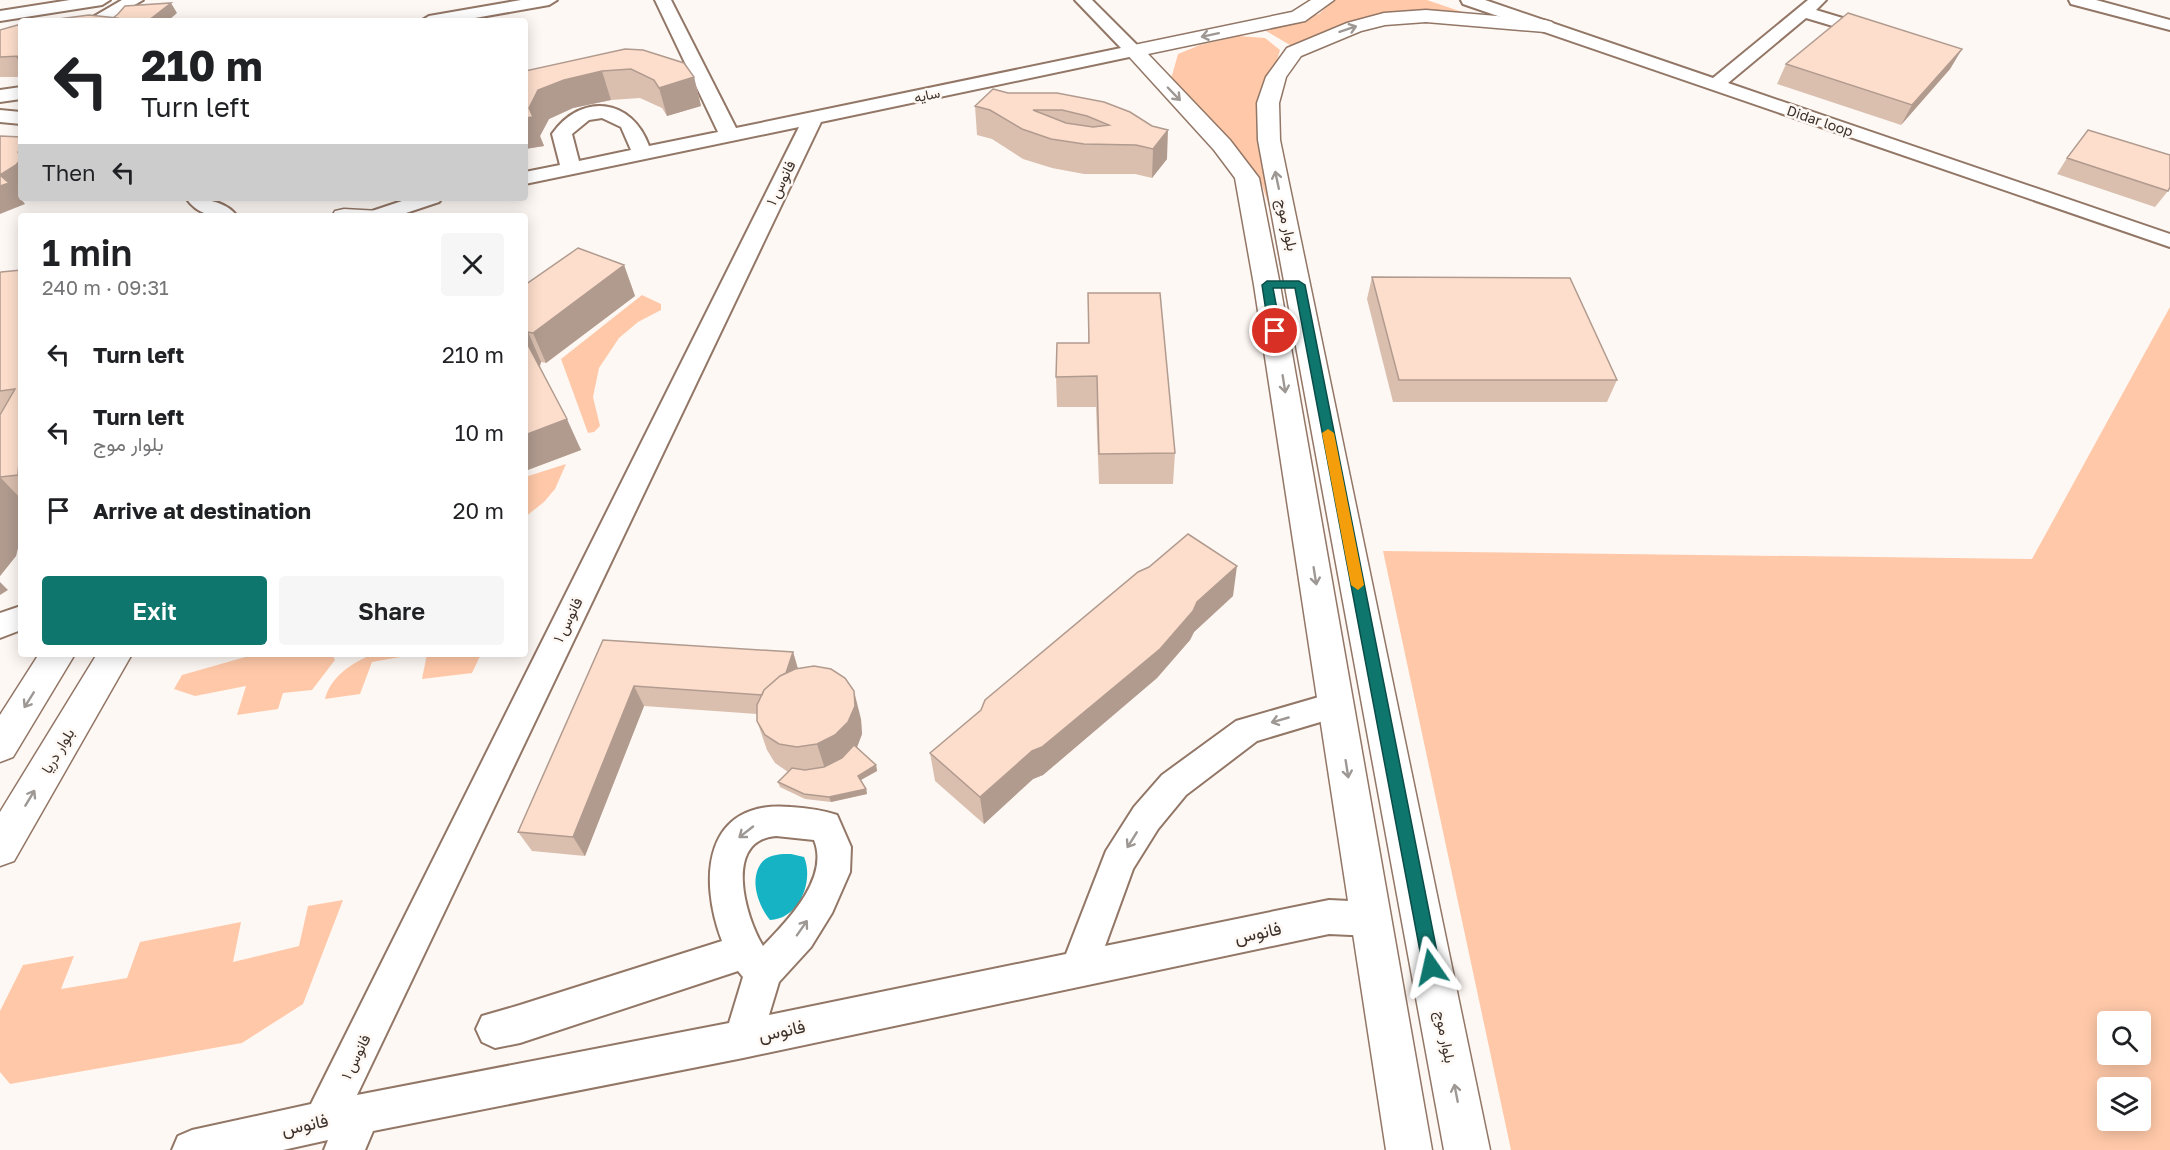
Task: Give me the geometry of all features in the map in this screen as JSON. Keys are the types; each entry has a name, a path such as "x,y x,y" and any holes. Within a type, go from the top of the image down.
{"main road":[{"name":"سایه","path":"1134,51 1298,18 1324,0"},
{"name":"بلوار موج","path":"1467,1150 1269,140 1271,94 1276,77 1294,52 1336,33 1384,20 1425,16 1545,26"},
{"path":"1253,26 1294,52"},
{"name":"بلوار موج","path":"1134,51 1222,145 1247,178 1267,285 1409,1150"},
{"path":"1267,285 1299,285"},
{"path":"0,746 56,657"},
{"name":"بلوار دریا","path":"0,848 113,657"},
{"path":"1372,919 1423,921"}],"street":[{"path":"0,3 20,0"},
{"path":"0,16 102,0"},
{"path":"100,18 135,0"},
{"path":"448,18 549,0"},
{"path":"663,0 729,134"},
{"path":"1083,0 1134,51"},
{"name":"Didar loop","path":"1469,0 2170,241"},
{"path":"1715,85 1818,0"},
{"path":"2077,0 2170,25"},
{"path":"1803,12 1887,38"},
{"name":"سایه","path":"528,177 729,134 812,120 1134,51"},
{"path":"0,96 18,93"},
{"path":"571,168 562,134 567,125 586,114 610,114 622,118 629,123 642,153"},
{"path":"0,116 18,118"},
{"name":"فانوس ۱","path":"343,1128 812,120"},
{"path":"198,201 220,213"},
{"path":"385,213 423,201"},
{"path":"0,626 18,618"},
{"path":"1078,971 1118,862 1146,818 1174,785 1247,729 1336,705"},
{"name":"فانوس","path":"192,1150 343,1128 743,1039 1329,917 1372,919"},
{"path":"495,1029 755,961 743,1039"}],"shaded area":[{"path":"1334,0 1427,0 1474,16 1413,14 1295,48 1266,31 1319,14"},
{"path":"1239,36 1265,38 1280,50 1257,101 1281,243 1262,185 1249,164 1171,79 1178,54 1200,45"},
{"path":"642,295 661,304 661,310 638,322 619,338 599,368 593,397 600,426 594,432 588,433 561,359"},
{"path":"2170,307 2170,1150 1511,1150 1383,551 2032,559"},
{"path":"566,464 555,489 544,502 528,515 528,476"},
{"path":"245,657 334,657 335,660 312,690 283,693 278,709 237,715 246,686 195,696 174,689 182,675"},
{"path":"367,657 400,657 372,662 360,694 325,699 337,677"},
{"path":"426,657 480,657 472,673 422,679"},
{"path":"343,900 303,1004 242,1043 10,1084 0,1072 0,1011 23,965 74,956 61,989 127,978 140,942 241,922 233,962 299,946 308,906"}],"water":[{"path":"791,854 804,857 807,866 806,887 797,906 780,918 770,920 756,891 756,875 763,861 769,857"}],"building":[{"path":"171,3 151,18 113,18 125,6"},
{"path":"1848,13 1962,49 1912,105 1786,64"},
{"path":"89,15 117,18 66,18"},
{"path":"18,25 18,56 0,57 0,30"},
{"path":"625,49 643,50 684,63 694,77 659,88 654,80 631,69 602,71 564,80 538,90 529,108 533,117 528,118 528,70"},
{"path":"993,89 1008,93 1057,93 1104,102 1130,112 1152,126 1168,130 1153,149 1136,145 1084,144 1051,139 1022,129 990,110 975,106","holes":["1033,110 1062,110 1087,116 1109,125 1093,127 1066,123"]},
{"path":"2088,130 2170,155 2168,191 2067,158"},
{"path":"0,136 18,137 18,163 0,175"},
{"path":"0,175 9,183 0,186"},
{"path":"578,248 624,265 533,333 528,332 528,283"},
{"path":"18,270 18,475 0,477 0,415 15,389 0,391 1,272"},
{"path":"1372,277 1570,278 1617,380 1399,380"},
{"path":"1088,293 1160,293 1175,453 1099,454 1097,376 1056,377 1057,343 1089,343"},
{"path":"528,345 567,419 528,434"},
{"path":"1188,534 1237,566 1197,602 1193,611 1160,649 1042,747 1032,751 980,797 930,753 981,710 985,700 1138,572 1149,567"},
{"path":"603,640 793,652 786,673 764,690 762,695 634,686 573,837 518,832"},
{"path":"814,666 831,669 845,678 854,691 855,706 848,722 835,735 817,744 797,747 779,744 765,735 757,721 757,705 764,690 780,676 795,669"},
{"path":"854,745 876,765 858,776 866,789 829,797 804,794 778,782 792,768 805,770 824,767 842,758"}],"slow traffic":[{"path":"1328,433 1358,585"}],"route":[{"path":"1275,331 1267,285 1299,285 1431,967"}]}
